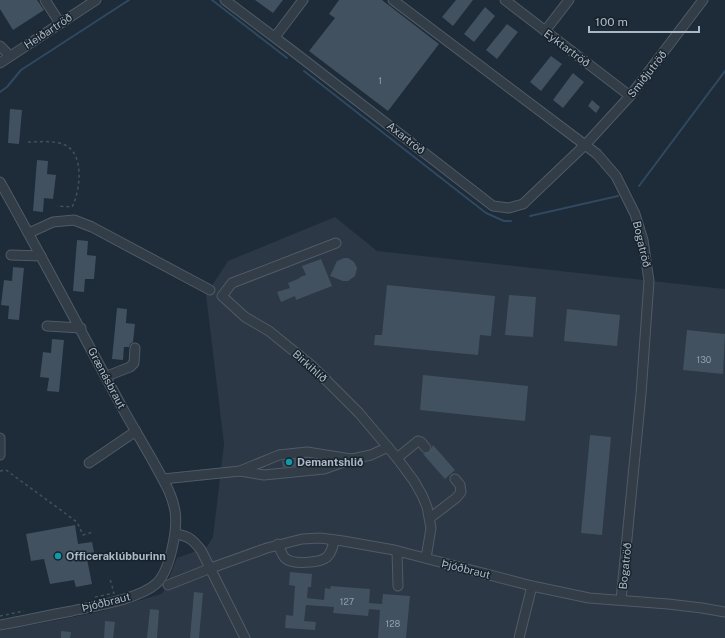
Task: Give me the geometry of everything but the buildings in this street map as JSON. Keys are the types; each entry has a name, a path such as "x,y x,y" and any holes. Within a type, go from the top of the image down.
{"street":[{"path":"45,0 60,23"},
{"name":"Heiðartröð","path":"0,63 96,0"},
{"name":"Axartröð","path":"225,0 493,206 508,208 523,204 586,144"},
{"path":"275,37 303,0"},
{"name":"Bogatröð","path":"394,0 549,118 586,144 616,176 629,201 643,240 649,281 642,394 621,600"},
{"name":"Eyktartröð","path":"504,0 630,96"},
{"path":"546,31 570,0"},
{"name":"Smiðjutröð","path":"586,144 630,96 703,0"},
{"path":"0,46 10,56"},
{"name":"Grænásbraut","path":"0,182 163,479 173,502 176,534"},
{"path":"29,233 53,222 74,220 92,227 210,290"},
{"name":"Birkihlíð","path":"336,243 232,283 222,296 245,317 269,331 311,365 359,413 388,447 414,481 422,495 430,518 431,528 426,558"},
{"path":"11,255 41,256"},
{"path":"47,326 81,328"},
{"path":"107,376 130,368 134,363 135,348"},
{"path":"89,463 136,431"},
{"path":"0,438 0,455"},
{"path":"396,458 418,441 421,442 426,448"},
{"path":"163,479 240,471 264,475 324,469 352,459 371,455 388,447"},
{"path":"240,471 283,454 307,452 352,459"},
{"path":"430,518 456,498 461,492 460,485 456,479"},
{"path":"176,534 184,535 192,539 201,550 244,638"},
{"name":"Þjóðbraut","path":"0,625 98,606 148,590 157,583 163,575 176,534"},
{"name":"Þjóðbraut","path":"210,568 278,544 302,539 320,538 397,551 532,586 589,598 688,606 725,612"},
{"path":"278,544 283,555 289,560 293,562 312,562 328,556 333,547 334,540"},
{"path":"397,551 398,586"},
{"path":"168,585 210,568"},
{"path":"519,638 532,586"}],"path":[{"path":"28,142 61,143 69,147 75,156 80,174 77,198 72,207 57,206"},
{"path":"0,471 6,470 77,522 82,535 93,532"},
{"path":"93,598 114,593 110,579"},
{"path":"0,616 29,611"}],"shaded area":[{"path":"335,217 377,251 725,289 725,638 0,638 0,631 99,612 161,594 164,591 177,558 207,547 213,537 224,444 206,295 228,261"}],"waterway":[{"path":"0,92 7,87 21,70 129,0"},
{"path":"212,0 287,58"},
{"path":"304,71 486,213 504,221 511,221"},
{"path":"639,186 725,71"},
{"path":"530,216 618,196"}],"place":[{"name":"Demantshlið","path":"289,462"},
{"name":"Officeraklúbburinn","path":"58,556"}]}
